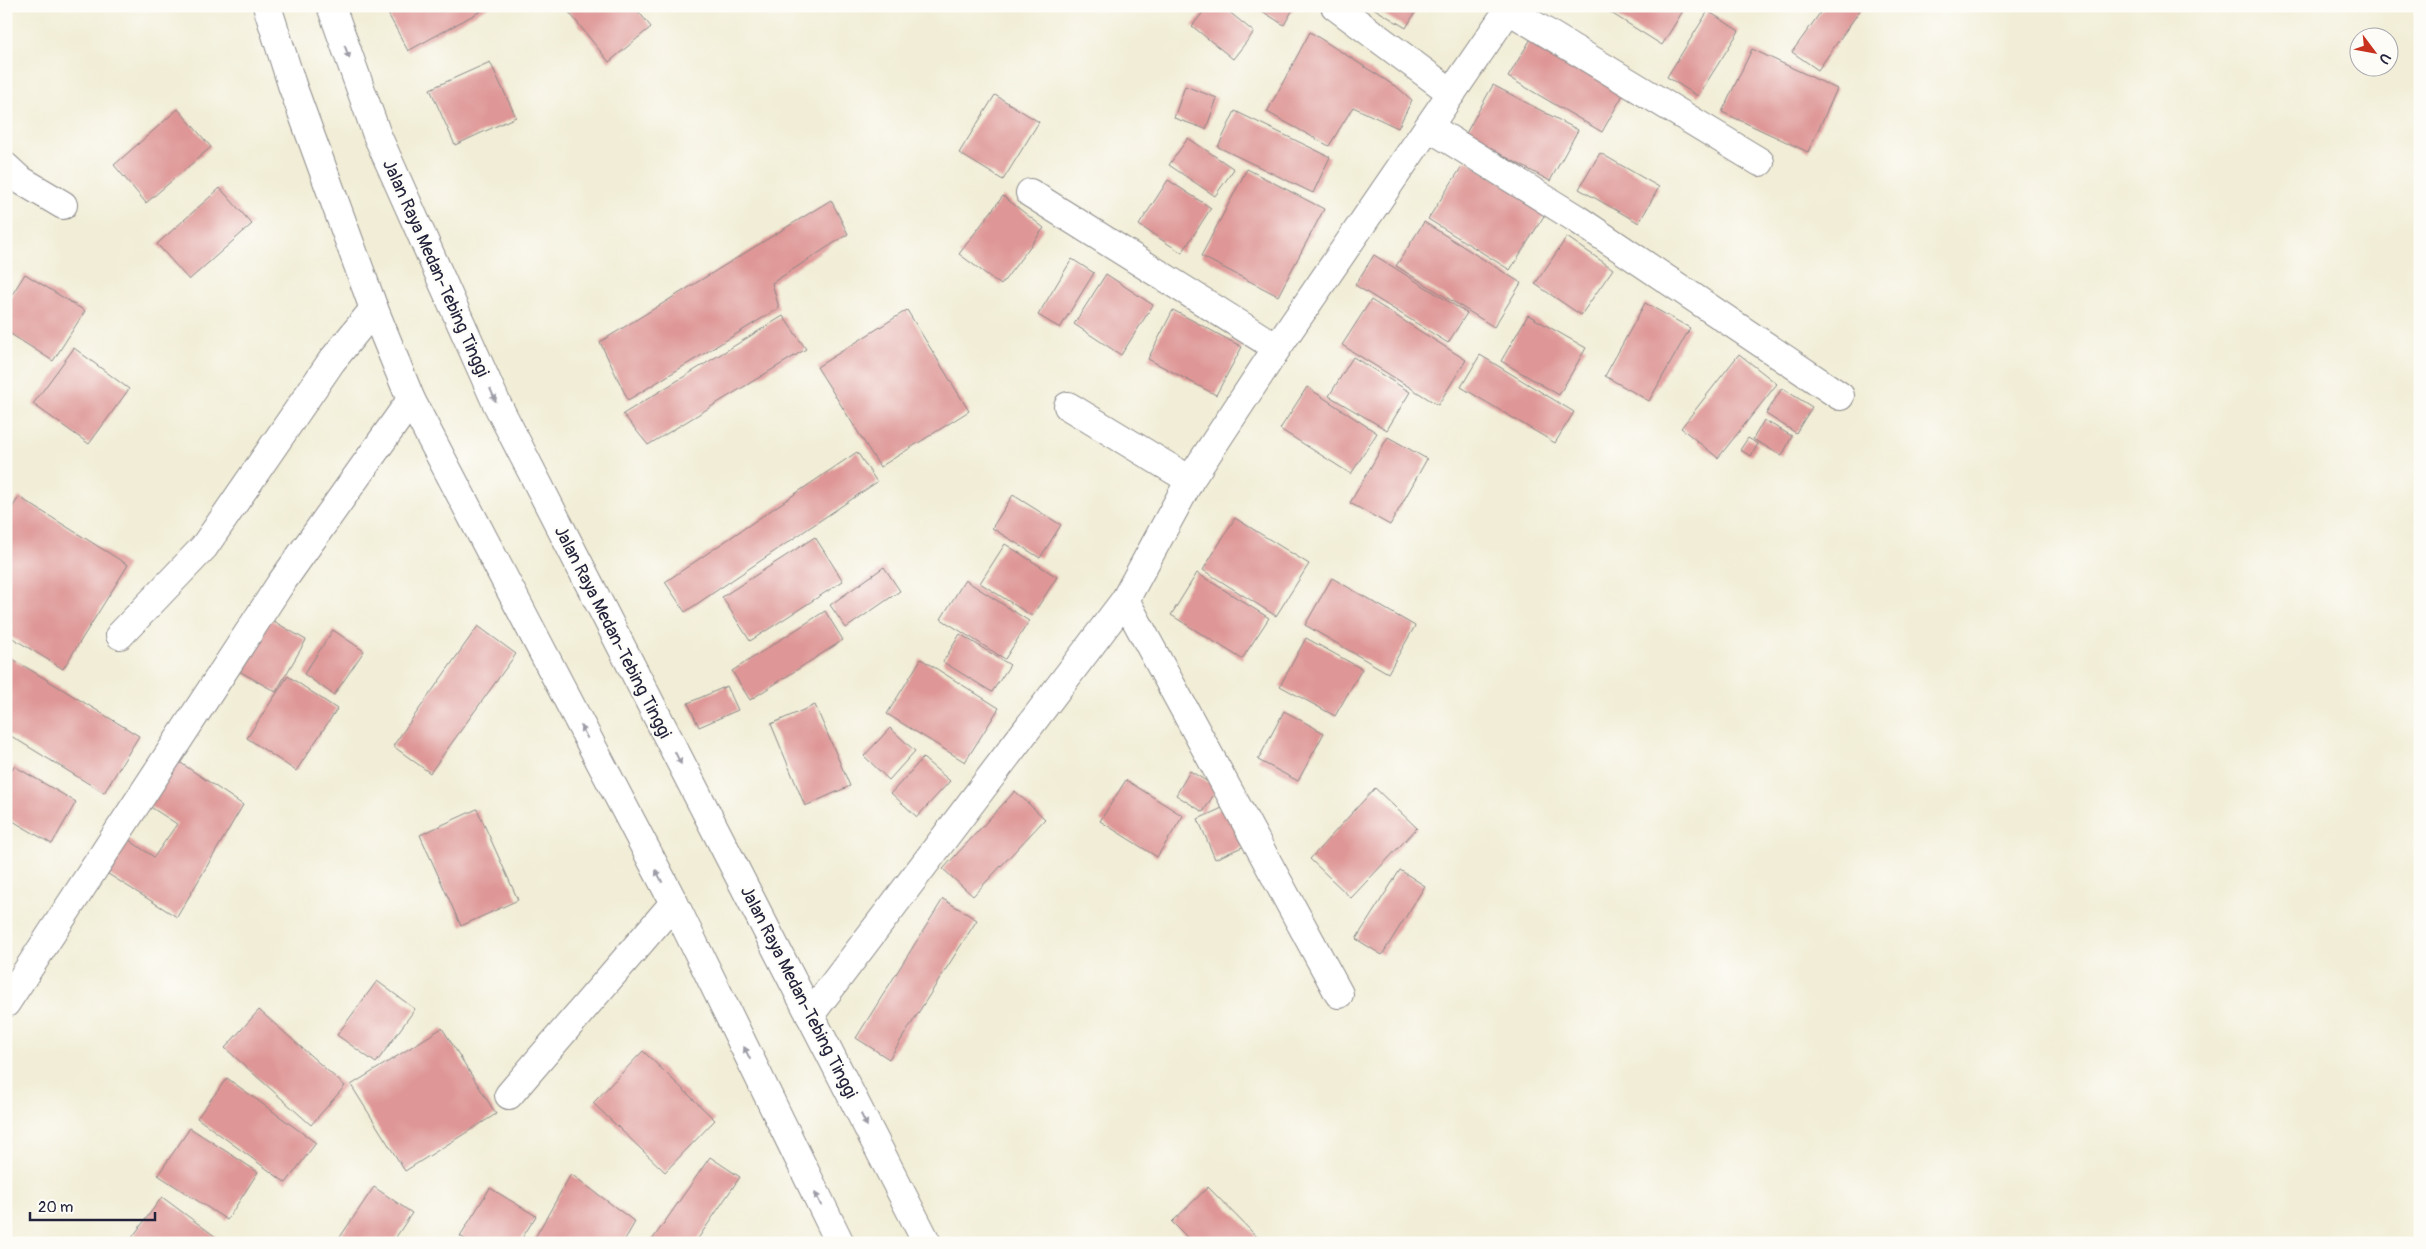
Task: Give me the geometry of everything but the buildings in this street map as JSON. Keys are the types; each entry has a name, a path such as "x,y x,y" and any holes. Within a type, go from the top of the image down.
{"main road":[{"path":"267,6 292,85 374,309 411,400 674,903 840,1243"},
{"name":"Jalan Raya Medan-Tebing Tinggi","path":"331,6 377,135 496,402 928,1243"},
{"path":"1335,6 1452,93"},
{"path":"810,1015 1125,600 1190,480 1277,348 1510,8 1760,162"},
{"path":"1429,127 1577,219 1840,396"},
{"path":"6,167 19,179 63,205"},
{"path":"1030,193 1277,348"},
{"path":"120,635 204,547 331,362 374,309"},
{"path":"6,1002 281,583 411,400"},
{"path":"1068,406 1190,480"},
{"path":"1125,600 1339,994"},
{"path":"509,1095 674,903"}]}
